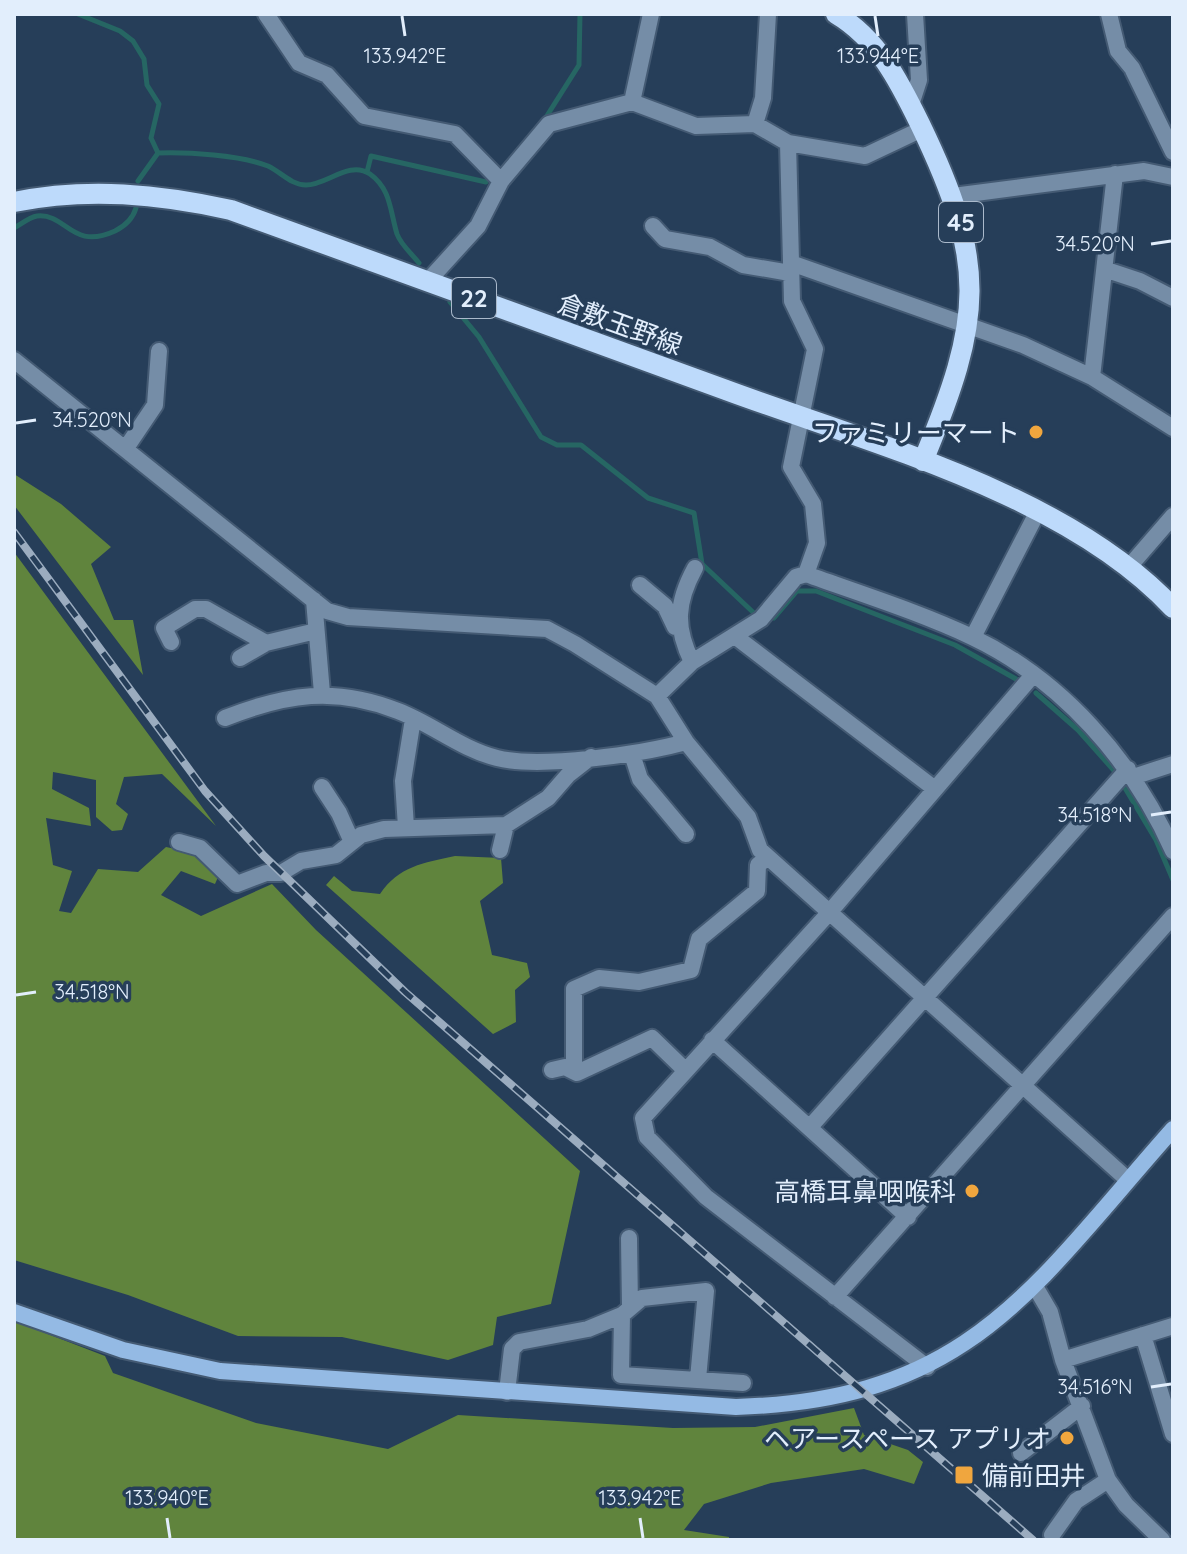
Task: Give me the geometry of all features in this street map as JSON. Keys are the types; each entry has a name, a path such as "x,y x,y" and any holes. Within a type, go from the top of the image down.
{"main road":[{"name":"45","path":"836,14 870,41 893,71 953,196 966,239 971,280 969,325 961,362 923,461"},
{"name":"倉敷玉野線","path":"14,202 77,193 150,194 231,210 923,461 1038,511 1128,568 1173,608"}],"street":[{"path":"266,14 299,63 327,75 364,116 455,134 501,181"},
{"path":"632,102 651,14"},
{"path":"755,124 763,98 768,14"},
{"path":"911,105 919,80 915,14"},
{"path":"1109,14 1118,51 1132,68 1173,152"},
{"path":"428,281 478,226 501,181 549,124 632,102 696,126 755,124 788,143 865,156 922,129"},
{"path":"788,143 792,301 815,349 791,467 813,504 817,543 806,574"},
{"path":"953,196 1144,171 1173,177"},
{"path":"1092,377 1107,270 1115,174"},
{"path":"653,226 665,239 710,247 743,265 790,268 1023,345 1092,377 1173,428"},
{"path":"1107,270 1140,281 1173,298"},
{"path":"126,448 155,405 159,351"},
{"path":"14,360 327,611 348,617 547,629 657,696 686,742 748,817 760,850 1128,1180"},
{"path":"973,637 1038,511"},
{"path":"1128,568 1173,516"},
{"path":"680,636 678,615 683,591 695,568"},
{"path":"657,696 692,662 761,619 796,577 806,574 973,637 1033,675 1089,724 1130,773 1173,851"},
{"path":"640,585 665,606 692,662"},
{"path":"314,600 322,693"},
{"path":"171,642 164,628 195,609 206,609 266,643"},
{"path":"240,658 266,643 316,631"},
{"path":"736,637 935,789"},
{"path":"927,1367 706,1197 647,1137 643,1118 828,914 1033,675"},
{"path":"225,718 287,698 322,693 398,711 475,751 501,760 632,754 686,742"},
{"path":"406,827 403,781 413,719"},
{"path":"632,754 640,779 686,834"},
{"path":"179,842 200,848 237,884 266,873 281,873 301,861 336,855 361,835 406,827 449,829 506,825 548,798 568,775 591,757"},
{"path":"810,1127 923,997 1130,773 1173,764"},
{"path":"322,787 339,813 352,842"},
{"path":"500,850 506,825"},
{"path":"574,1071 574,989 599,978 639,982 691,970 699,939 757,891 758,865 768,857"},
{"path":"835,1297 1173,916"},
{"path":"552,1070 565,1067 574,1071 652,1038 685,1070"},
{"path":"712,1040 908,1217"},
{"path":"14,1312 123,1350 220,1371 507,1392 762,1406 870,1389 927,1367 975,1339 1036,1288 1173,1129"},
{"path":"629,1238 621,1375 743,1383"},
{"path":"1036,1288 1050,1312 1063,1360 1108,1480 1126,1505 1162,1540"},
{"path":"507,1392 512,1349 519,1342 588,1329 626,1311 642,1298 706,1291 698,1379"},
{"path":"1063,1360 1173,1326"},
{"path":"1143,1335 1173,1434"},
{"path":"1021,1453 1082,1406"},
{"path":"1052,1535 1076,1501 1108,1480"}],"green space":[{"path":"14,474 61,504 111,547 91,564 114,620 133,620 143,675 14,505"},
{"path":"14,552 216,826 162,774 124,777 116,804 128,814 122,830 112,831 96,817 96,780 53,772 52,789 89,808 91,826 46,818 53,865 72,871 59,911 71,913 98,869 138,872 166,847 194,853 218,877 215,884 181,871 161,895 201,916 272,884 316,930 580,1171 551,1304 497,1317 493,1345 448,1360 342,1337 238,1336 128,1295 14,1260"},
{"path":"455,856 501,858 503,883 480,901 492,955 527,963 530,977 515,990 516,1022 493,1034 326,885 334,876 352,891 380,894 404,872"},
{"path":"14,1321 105,1356 113,1373 256,1423 388,1449 458,1415 673,1428 755,1427 854,1408 864,1435 908,1450 923,1462 914,1484 864,1469 771,1483 704,1504 684,1530 729,1537 729,1540 14,1540"}],"waterway":[{"path":"78,14 120,31 133,41 144,59 147,85 159,104 151,138 158,153 243,159 268,166 291,181 306,185 346,171 362,170 382,186 397,234 419,263"},
{"path":"543,122 579,65 580,14"},
{"path":"138,181 158,153"},
{"path":"367,172 371,156 486,182"},
{"path":"14,228 37,216 56,220 88,237 100,236 122,227 136,208"},
{"path":"450,302 479,337 541,437 557,445 581,445 648,498 694,513 702,564 756,615"},
{"path":"774,618 797,591 816,591 955,645 1016,679"},
{"path":"1036,693 1078,730 1117,774"},
{"path":"1122,783 1156,840 1173,880"}],"railway":[{"path":"14,532 205,791 264,856 405,992 1033,1540"}],"place":[{"name":"ファミリーマート","path":"1036,432"},
{"name":"高橋耳鼻咽喉科","path":"972,1191"},
{"name":"ヘアースペース アプリオ","path":"1067,1438"},
{"name":"備前田井","path":"964,1475"}]}
